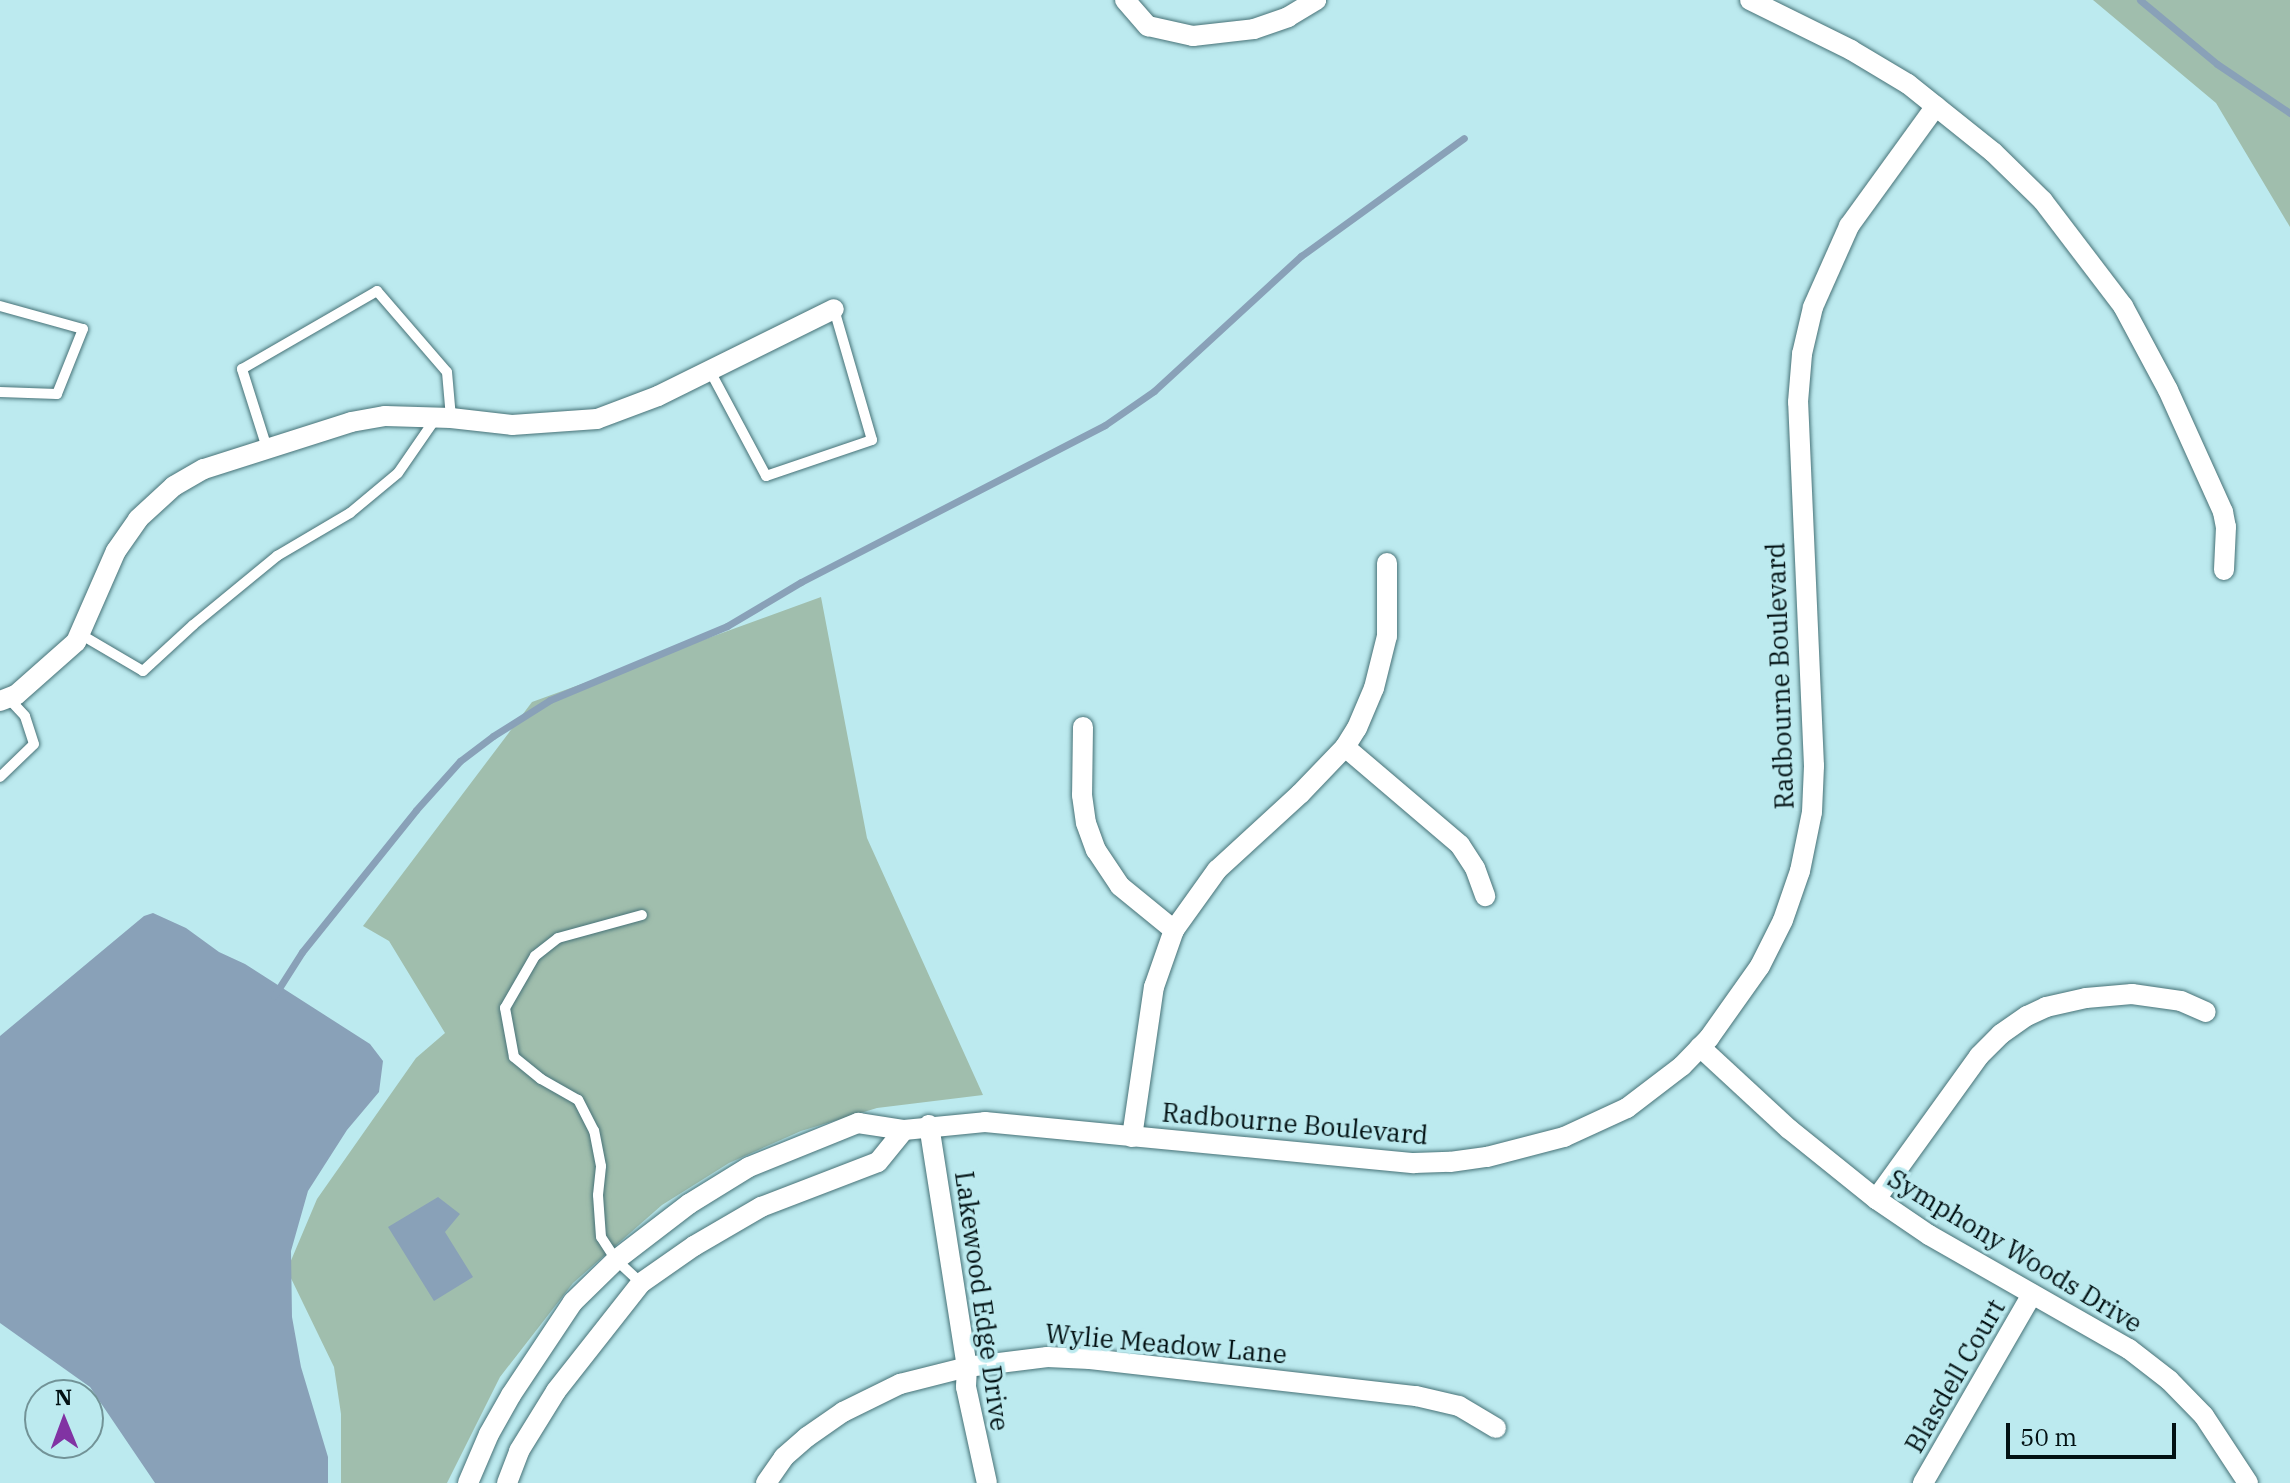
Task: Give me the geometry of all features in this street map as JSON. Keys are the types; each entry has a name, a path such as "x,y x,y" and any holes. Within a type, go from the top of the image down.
{"street":[{"path":"1125,0 1148,26 1193,36 1254,29 1288,17 1316,0"},
{"path":"1750,0 1880,66 1993,152 2043,201 2123,306 2168,390 2223,512 2226,527 2224,570"},
{"name":"Radbourne Boulevard","path":"468,1483 489,1434 511,1395 573,1302 616,1260 689,1204 749,1167 858,1123 904,1130 929,1125 985,1122 1414,1163 1487,1157 1564,1137 1606,1119 1664,1081 1700,1047 1747,987 1783,920 1800,871 1812,812 1814,766 1798,402 1802,354 1813,307 1849,226 1936,106"},
{"path":"4,700 55,663 80,634 116,551 153,503 204,469 362,420 385,416 512,425 597,419 658,396 834,309"},
{"path":"1132,1137 1154,987 1174,930 1217,870 1345,747 1357,728 1381,667 1387,636 1387,563"},
{"path":"1083,727 1082,795 1086,823 1096,850 1120,886 1174,930"},
{"path":"1345,747 1460,845 1475,868 1485,896"},
{"path":"1876,1199 1979,1056 2001,1034 2027,1016 2046,1007 2086,998 2132,994 2181,1001 2206,1012"},
{"name":"Symphony Woods Drive","path":"1700,1047 1789,1129 1876,1199 1929,1235 2129,1349 2169,1380 2204,1416 2248,1483"},
{"name":"Lakewood Edge Drive","path":"929,1125 967,1367 966,1387 975,1442 987,1483"},
{"path":"507,1483 519,1451 556,1391 641,1283 694,1246 761,1207 878,1162 904,1130"},
{"name":"Blasdell Court","path":"1923,1483 2032,1294"},
{"name":"Wylie Meadow Lane","path":"766,1483 784,1457 843,1412 900,1384 967,1367 1047,1357 1261,1377 1416,1396 1459,1406 1496,1428"}],"lane":[{"path":"80,634 143,671 277,556 350,513 398,473 443,418 447,372 377,291 242,369 267,448"},
{"path":"0,306 83,329 57,394 0,392"},
{"path":"710,371 766,476 872,440 834,309"},
{"path":"0,777 34,744 25,716 4,700"},
{"path":"641,1283 616,1260 601,1237 598,1195 601,1166 594,1131 578,1100 541,1079 514,1057 505,1008 535,956 558,938 642,915"}],"green space":[{"path":"2093,0 2290,0 2290,227 2216,103"},
{"path":"821,597 867,838 983,1095 877,1108 801,1131 729,1163 662,1205 573,1283 500,1377 447,1483 341,1483 341,1414 334,1367 287,1270 317,1199 416,1058 445,1033 389,941 363,926 532,702"}],"water":[{"path":"153,913 186,928 219,952 245,964 370,1044 383,1061 379,1092 347,1130 308,1191 291,1251 292,1317 301,1367 328,1457 328,1483 155,1483 104,1408 104,1379 79,1379 0,1323 0,1036 144,916"},
{"path":"438,1197 460,1214 445,1232 473,1277 434,1301 388,1227"}],"waterway":[{"path":"2140,0 2217,64 2290,113"},
{"path":"274,996 302,952 416,810 460,761 493,736 550,700 727,626 801,582 1105,425 1154,391 1301,256 1464,138"}]}
